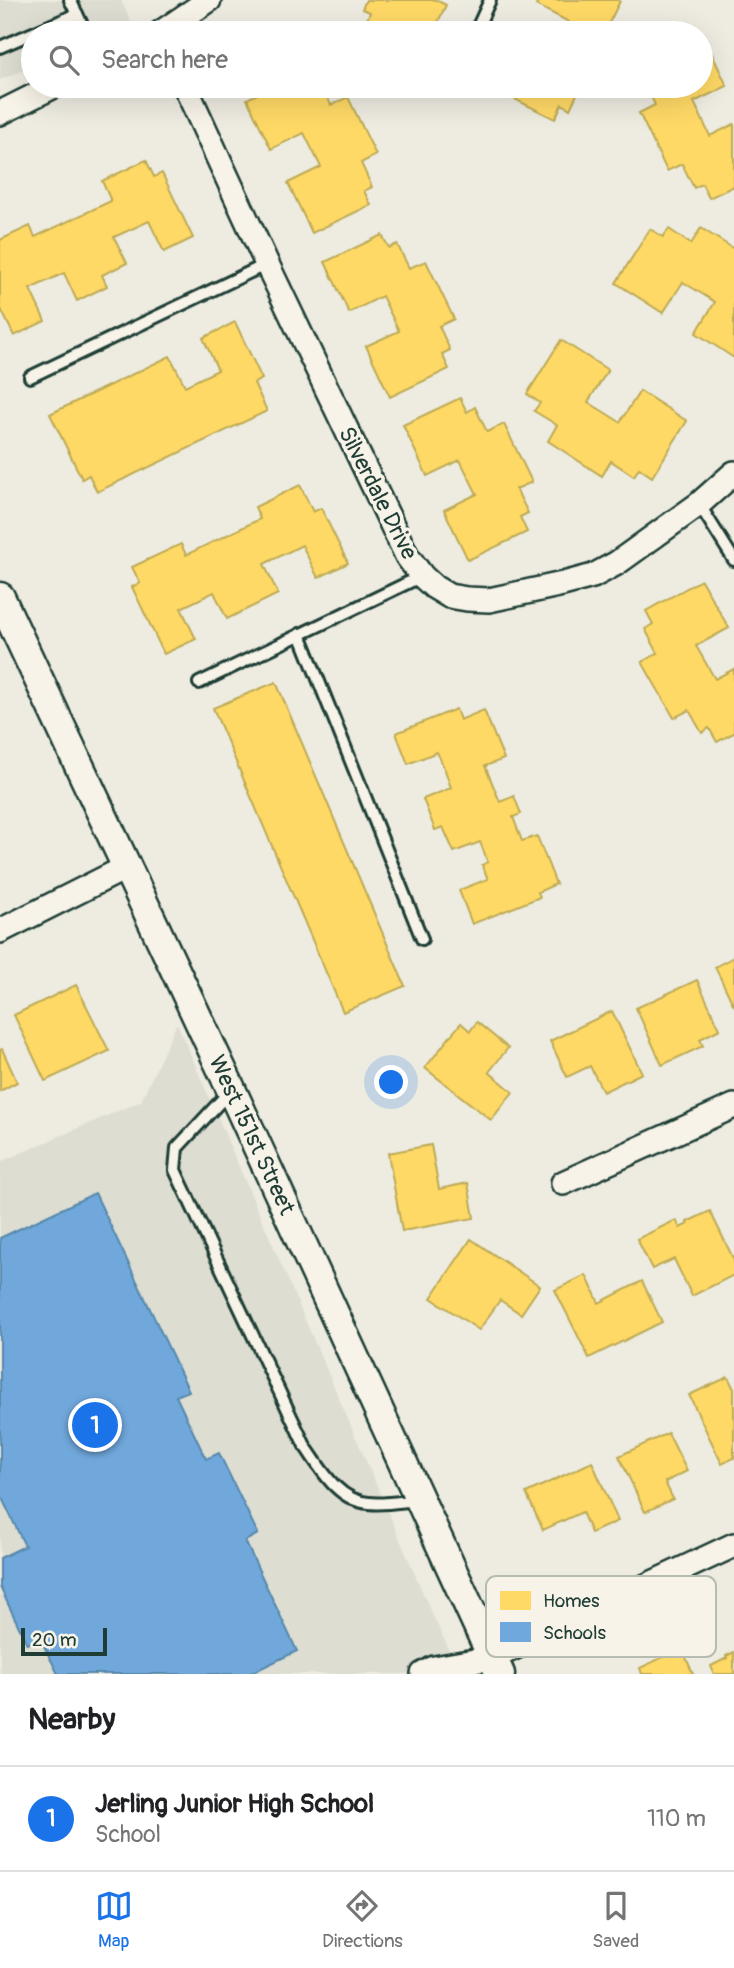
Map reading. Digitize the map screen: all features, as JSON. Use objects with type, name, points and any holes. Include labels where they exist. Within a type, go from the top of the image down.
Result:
[{"type":"street","points":[[178,21],[209,0]]},
{"type":"street","points":[[0,113],[30,98]]},
{"type":"street","name":"Silverdale Drive","points":[[191,98],[407,556],[433,587],[449,596],[489,600],[593,576],[617,563],[699,504],[734,473]]},
{"type":"street","name":"West 151st Street","points":[[0,597],[420,1500],[489,1669]]},
{"type":"street","points":[[0,931],[127,867]]},
{"type":"street","points":[[562,1182],[734,1106]]},
{"type":"street","points":[[673,1576],[734,1545]]},
{"type":"street","points":[[422,1674],[434,1668],[489,1669],[513,1657]]},
{"type":"lane","points":[[70,0],[80,21]]},
{"type":"lane","points":[[480,21],[490,0]]},
{"type":"lane","points":[[61,21],[77,14]]},
{"type":"lane","points":[[0,47],[21,38]]},
{"type":"lane","points":[[30,377],[267,264]]},
{"type":"lane","points":[[699,504],[734,559]]},
{"type":"lane","points":[[200,682],[422,576]]},
{"type":"lane","points":[[300,634],[422,939]]},
{"type":"lane","points":[[231,1089],[177,1148],[175,1170],[305,1446],[322,1471],[341,1493],[367,1504],[420,1500]]},
{"type":"shaded area","points":[[0,0],[121,0],[130,21],[21,21],[21,71],[0,80]]},
{"type":"shaded area","points":[[177,1023],[460,1674],[0,1674],[0,1162],[141,1101]]},
{"type":"building: Homes","points":[[366,0],[436,0],[446,5],[439,21],[366,21],[370,12],[362,9]]},
{"type":"building: Homes","points":[[539,0],[620,1],[610,21],[567,21],[536,5]]},
{"type":"building: Homes","points":[[713,56],[727,86],[713,93]]},
{"type":"building: Homes","points":[[328,98],[331,105],[348,98],[376,155],[361,163],[372,187],[364,191],[371,205],[312,233],[288,183],[321,167],[304,133],[271,149],[247,99]]},
{"type":"building: Homes","points":[[512,98],[575,98],[570,109],[562,104],[555,119]]},
{"type":"building: Homes","points":[[652,98],[702,98],[694,102],[710,136],[734,124],[734,186],[709,198],[702,184],[694,188],[682,164],[667,171],[639,113],[655,105]]},
{"type":"building: Homes","points":[[146,160],[154,177],[162,173],[193,238],[164,252],[149,221],[114,237],[127,263],[102,275],[107,286],[77,301],[64,273],[30,289],[45,321],[14,336],[0,307],[0,240],[30,226],[35,237],[111,201],[102,181]]},
{"type":"building: Homes","points":[[701,228],[734,249],[734,358],[696,333],[715,302],[683,282],[663,313],[616,283],[650,229],[663,237],[669,229],[691,244]]},
{"type":"building: Homes","points":[[382,235],[389,248],[397,244],[409,268],[426,261],[454,319],[439,326],[450,350],[442,354],[449,369],[390,397],[366,346],[399,331],[382,296],[349,313],[325,262]]},
{"type":"building: Homes","points":[[235,322],[262,379],[254,383],[267,411],[97,492],[89,475],[82,479],[50,414],[170,356],[185,386],[218,370],[203,338]]},
{"type":"building: Homes","points":[[561,340],[608,370],[588,402],[620,422],[640,391],[687,421],[652,477],[639,468],[634,476],[611,461],[602,476],[548,441],[557,425],[534,411],[540,403],[527,394]]},
{"type":"building: Homes","points":[[460,398],[467,412],[475,407],[487,432],[504,424],[532,482],[516,489],[528,513],[520,517],[527,532],[468,560],[444,510],[477,494],[460,460],[427,476],[403,425]]},
{"type":"building: Homes","points":[[300,485],[313,512],[321,508],[348,563],[318,578],[302,545],[264,564],[278,594],[227,619],[214,592],[181,608],[196,639],[164,654],[132,587],[140,583],[132,567],[181,544],[186,555],[260,519],[255,507]]},
{"type":"building: Homes","points":[[701,580],[729,628],[696,646],[715,679],[734,669],[734,733],[717,742],[709,728],[702,733],[689,710],[674,718],[642,662],[658,653],[645,629],[653,624],[646,611]]},
{"type":"building: Homes","points":[[276,682],[405,986],[343,1012],[213,708]]},
{"type":"building: Homes","points":[[456,709],[460,720],[484,710],[504,759],[485,766],[500,802],[514,796],[521,814],[513,817],[522,841],[537,836],[556,884],[538,892],[540,897],[472,924],[459,890],[488,879],[482,865],[488,862],[480,842],[454,852],[443,827],[435,830],[423,799],[451,788],[445,770],[437,752],[408,764],[396,733]]},
{"type":"building: Homes","points":[[734,957],[734,1006],[715,967]]},
{"type":"building: Homes","points":[[697,980],[720,1029],[700,1039],[703,1046],[662,1065],[636,1008]]},
{"type":"building: Homes","points":[[76,985],[109,1051],[45,1081],[14,1015]]},
{"type":"building: Homes","points":[[612,1011],[642,1073],[603,1092],[590,1066],[567,1077],[550,1041]]},
{"type":"building: Homes","points":[[477,1022],[508,1048],[489,1072],[513,1092],[491,1120],[425,1068],[461,1023],[470,1031]]},
{"type":"building: Homes","points":[[2,1049],[17,1082],[0,1091],[0,1050]]},
{"type":"building: Homes","points":[[431,1145],[439,1189],[468,1183],[474,1218],[402,1231],[388,1153]]},
{"type":"building: Homes","points":[[710,1211],[734,1260],[734,1275],[692,1296],[674,1259],[652,1269],[637,1239],[676,1220],[680,1228]]},
{"type":"building: Homes","points":[[471,1239],[540,1286],[521,1314],[500,1300],[479,1330],[431,1298]]},
{"type":"building: Homes","points":[[586,1275],[599,1303],[642,1281],[662,1322],[589,1358],[555,1290]]},
{"type":"building: Homes","points":[[728,1377],[734,1389],[734,1458],[722,1464],[689,1395]]},
{"type":"building: Homes","points":[[668,1433],[687,1471],[665,1482],[673,1499],[645,1512],[619,1456]]},
{"type":"building: Homes","points":[[592,1462],[618,1521],[591,1533],[582,1512],[543,1530],[526,1493]]},
{"type":"building: Homes","points":[[734,1652],[734,1674],[714,1674],[711,1666]]},
{"type":"building: Homes","points":[[663,1657],[686,1657],[693,1674],[642,1674],[640,1668]]},
{"type":"building: Schools","points":[[95,1193],[189,1391],[176,1396],[206,1459],[219,1453],[258,1534],[245,1541],[297,1651],[249,1674],[58,1674],[40,1638],[27,1644],[0,1587],[0,1558],[25,1546],[0,1494],[0,1238]]},
{"type":"place","name":"Jerling Junior High School","points":[[95,1425]]}]
